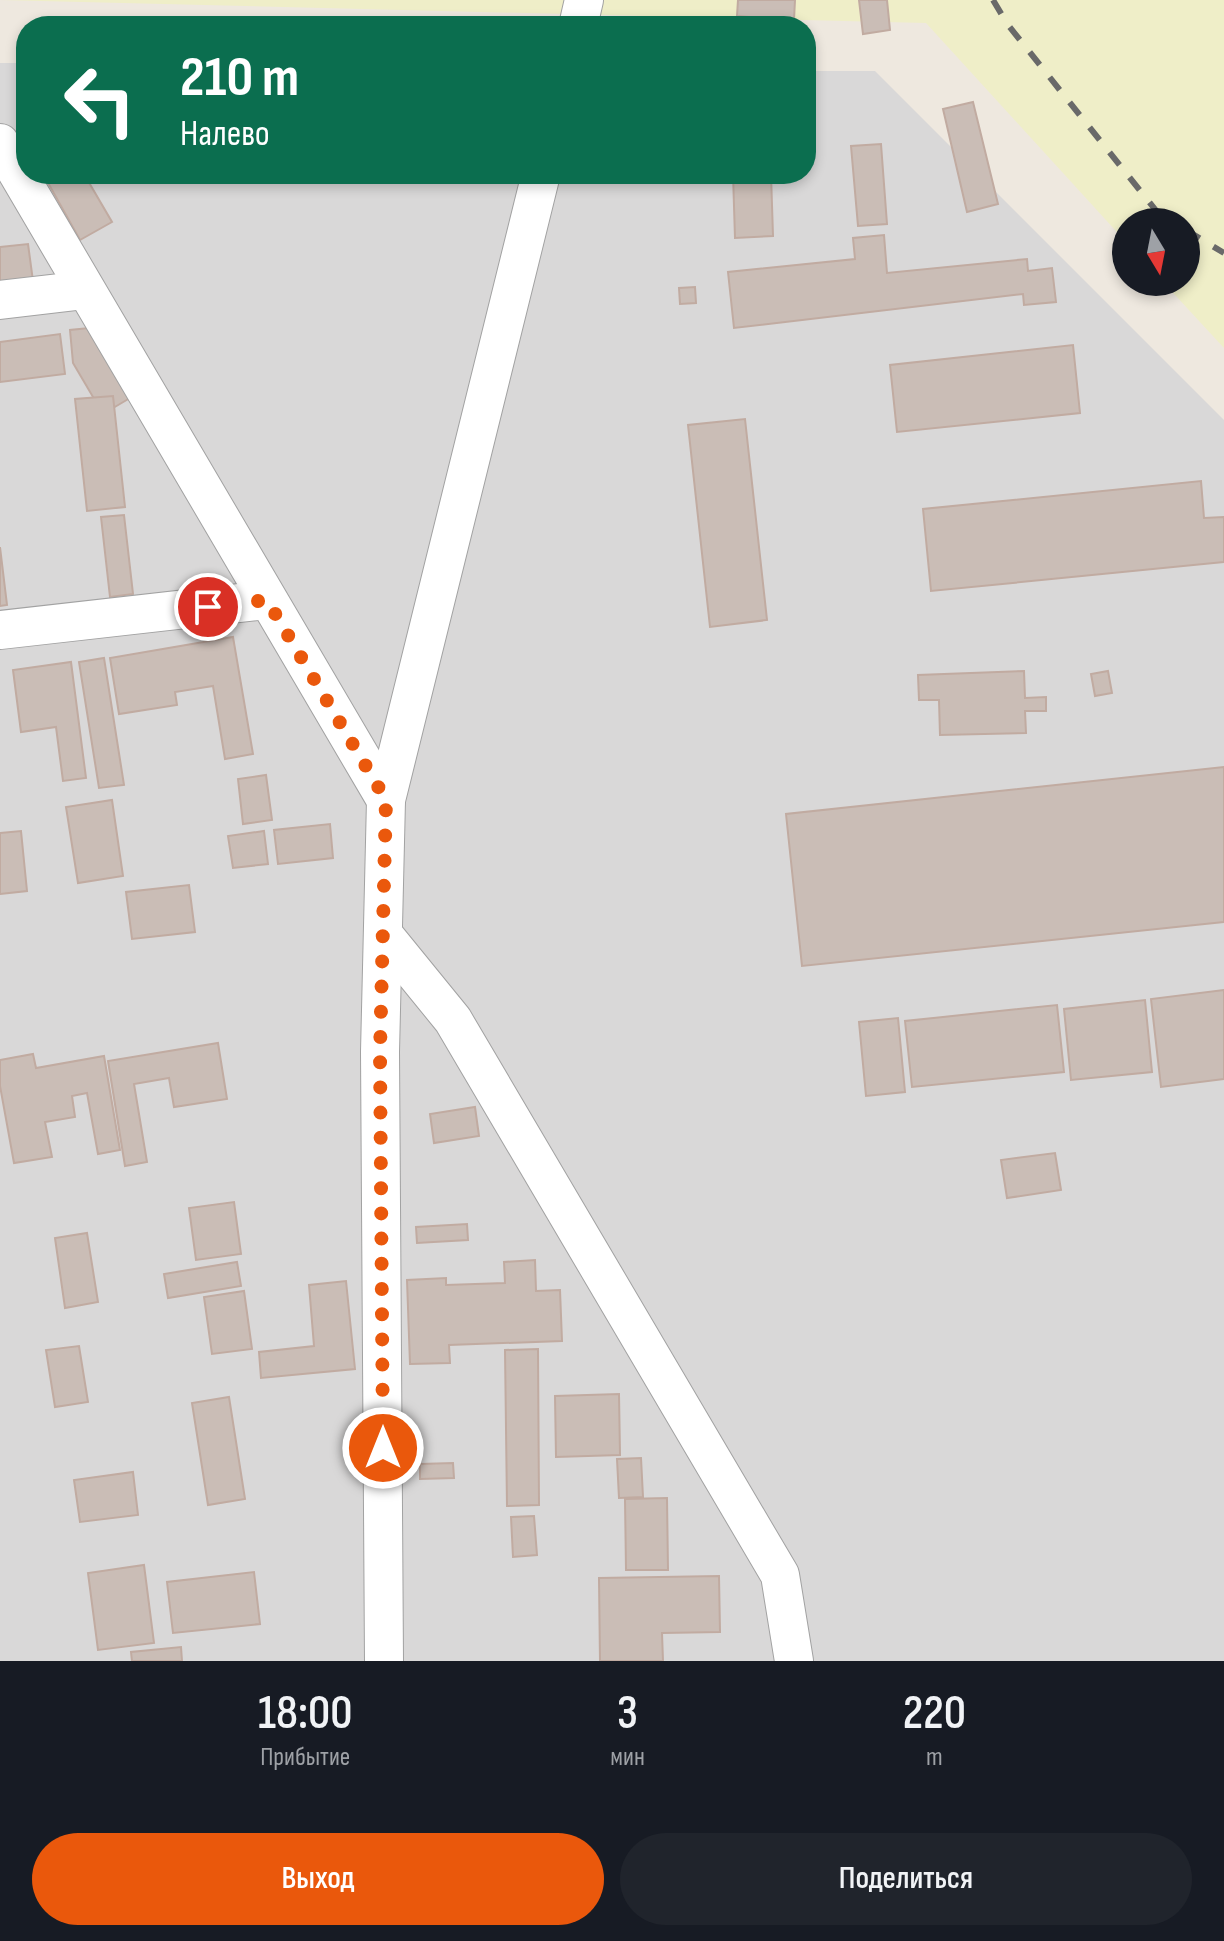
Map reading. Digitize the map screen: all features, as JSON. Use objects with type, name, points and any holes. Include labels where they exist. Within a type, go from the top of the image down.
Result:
[{"type":"street","points":[[0,143],[16,171]]},
{"type":"street","points":[[24,184],[386,800]]},
{"type":"street","points":[[384,1661],[380,1052],[386,800],[539,184]]},
{"type":"street","points":[[0,300],[85,290]]},
{"type":"street","points":[[0,630],[267,600]]},
{"type":"street","points":[[383,934],[453,1020],[780,1575],[794,1661]]},
{"type":"shaded area","points":[[0,63],[16,63],[16,184],[816,184],[816,71],[875,71],[1224,420],[1224,1661],[0,1661]]},
{"type":"green space","points":[[0,0],[1224,0],[1224,348],[1176,296],[1200,296],[1200,208],[1112,208],[1112,227],[926,23],[816,20],[816,16],[644,16]]},
{"type":"building","points":[[738,0],[795,0],[794,16],[737,16]]},
{"type":"building","points":[[859,0],[887,0],[890,30],[863,34]]},
{"type":"building","points":[[973,102],[998,204],[967,212],[943,109]]},
{"type":"building","points":[[881,144],[887,224],[858,226],[851,146]]},
{"type":"building","points":[[49,184],[90,184],[112,222],[80,240]]},
{"type":"building","points":[[733,184],[771,184],[773,236],[735,238]]},
{"type":"building","points":[[884,235],[887,273],[1027,259],[1028,271],[1052,268],[1056,302],[1024,305],[1023,294],[734,328],[728,272],[855,259],[853,238]]},
{"type":"building","points":[[28,244],[33,281],[0,286],[0,247]]},
{"type":"building","points":[[695,287],[696,303],[680,304],[679,288]]},
{"type":"building","points":[[89,328],[130,398],[103,414],[73,363],[70,330]]},
{"type":"building","points":[[60,334],[65,374],[0,382],[0,342]]},
{"type":"building","points":[[1073,345],[1080,413],[897,432],[890,365]]},
{"type":"building","points":[[113,396],[125,507],[87,511],[75,399]]},
{"type":"building","points":[[745,419],[767,620],[710,627],[688,425]]},
{"type":"building","points":[[1201,481],[1204,518],[1224,517],[1224,562],[931,591],[923,509]]},
{"type":"building","points":[[124,515],[133,594],[110,597],[101,517]]},
{"type":"building","points":[[0,547],[7,605],[0,606]]},
{"type":"building","points":[[233,637],[253,754],[225,759],[213,686],[175,692],[177,705],[119,714],[110,658]]},
{"type":"building","points":[[104,658],[124,785],[99,788],[79,662]]},
{"type":"building","points":[[71,662],[86,778],[63,781],[56,727],[21,732],[13,670]]},
{"type":"building","points":[[1024,671],[1025,698],[1046,697],[1046,711],[1025,711],[1026,733],[940,735],[939,700],[919,700],[918,675]]},
{"type":"building","points":[[1108,671],[1112,693],[1095,696],[1091,674]]},
{"type":"building","points":[[1224,767],[1224,922],[802,966],[786,814]]},
{"type":"building","points":[[266,775],[272,820],[243,824],[238,779]]},
{"type":"building","points":[[112,800],[123,876],[78,883],[66,807]]},
{"type":"building","points":[[330,824],[333,858],[278,864],[274,830]]},
{"type":"building","points":[[21,831],[27,891],[0,894],[0,833]]},
{"type":"building","points":[[264,831],[268,864],[233,868],[228,836]]},
{"type":"building","points":[[189,885],[195,932],[132,939],[126,892]]},
{"type":"building","points":[[1224,990],[1224,1079],[1161,1087],[1151,999]]},
{"type":"building","points":[[1145,1000],[1152,1072],[1071,1080],[1064,1009]]},
{"type":"building","points":[[1057,1005],[1064,1072],[912,1087],[905,1021]]},
{"type":"building","points":[[898,1018],[905,1092],[866,1096],[859,1022]]},
{"type":"building","points":[[218,1043],[227,1099],[174,1107],[169,1078],[134,1084],[147,1162],[125,1166],[108,1061]]},
{"type":"building","points":[[33,1054],[36,1068],[104,1056],[120,1150],[98,1154],[87,1093],[72,1096],[75,1117],[45,1122],[52,1157],[14,1163],[0,1086],[0,1060]]},
{"type":"building","points":[[475,1107],[479,1136],[434,1143],[430,1114]]},
{"type":"building","points":[[1055,1153],[1061,1190],[1007,1198],[1001,1160]]},
{"type":"building","points":[[234,1202],[241,1254],[196,1260],[189,1208]]},
{"type":"building","points":[[467,1224],[468,1240],[417,1243],[416,1227]]},
{"type":"building","points":[[87,1233],[98,1302],[65,1308],[55,1238]]},
{"type":"building","points":[[535,1260],[536,1291],[560,1290],[562,1341],[449,1345],[450,1363],[410,1364],[407,1280],[446,1278],[446,1285],[505,1283],[504,1262]]},
{"type":"building","points":[[237,1262],[241,1286],[168,1298],[164,1274]]},
{"type":"building","points":[[346,1281],[355,1369],[261,1378],[259,1352],[314,1346],[309,1285]]},
{"type":"building","points":[[244,1291],[252,1349],[212,1354],[204,1297]]},
{"type":"building","points":[[79,1346],[88,1402],[55,1407],[46,1350]]},
{"type":"building","points":[[538,1349],[539,1505],[507,1506],[505,1350]]},
{"type":"building","points":[[619,1394],[620,1455],[556,1457],[555,1396]]},
{"type":"building","points":[[229,1397],[245,1499],[208,1505],[192,1403]]},
{"type":"building","points":[[641,1458],[643,1497],[619,1498],[617,1459]]},
{"type":"building","points":[[453,1463],[454,1478],[420,1479],[420,1464]]},
{"type":"building","points":[[133,1472],[138,1515],[80,1522],[74,1480]]},
{"type":"building","points":[[667,1498],[668,1570],[626,1570],[625,1499]]},
{"type":"building","points":[[534,1516],[537,1555],[513,1557],[511,1517]]},
{"type":"building","points":[[144,1565],[154,1643],[98,1650],[88,1573]]},
{"type":"building","points":[[254,1572],[260,1624],[173,1633],[167,1582]]},
{"type":"building","points":[[719,1576],[720,1632],[662,1633],[663,1661],[600,1661],[599,1578]]},
{"type":"building","points":[[181,1647],[182,1661],[132,1661],[131,1652]]},
{"type":"railway","points":[[993,0],[1008,25],[1154,208]]},
{"type":"railway","points":[[1200,238],[1224,253]]},
{"type":"route","points":[[208,607],[267,600],[386,800],[380,1052],[383,1448]]}]
